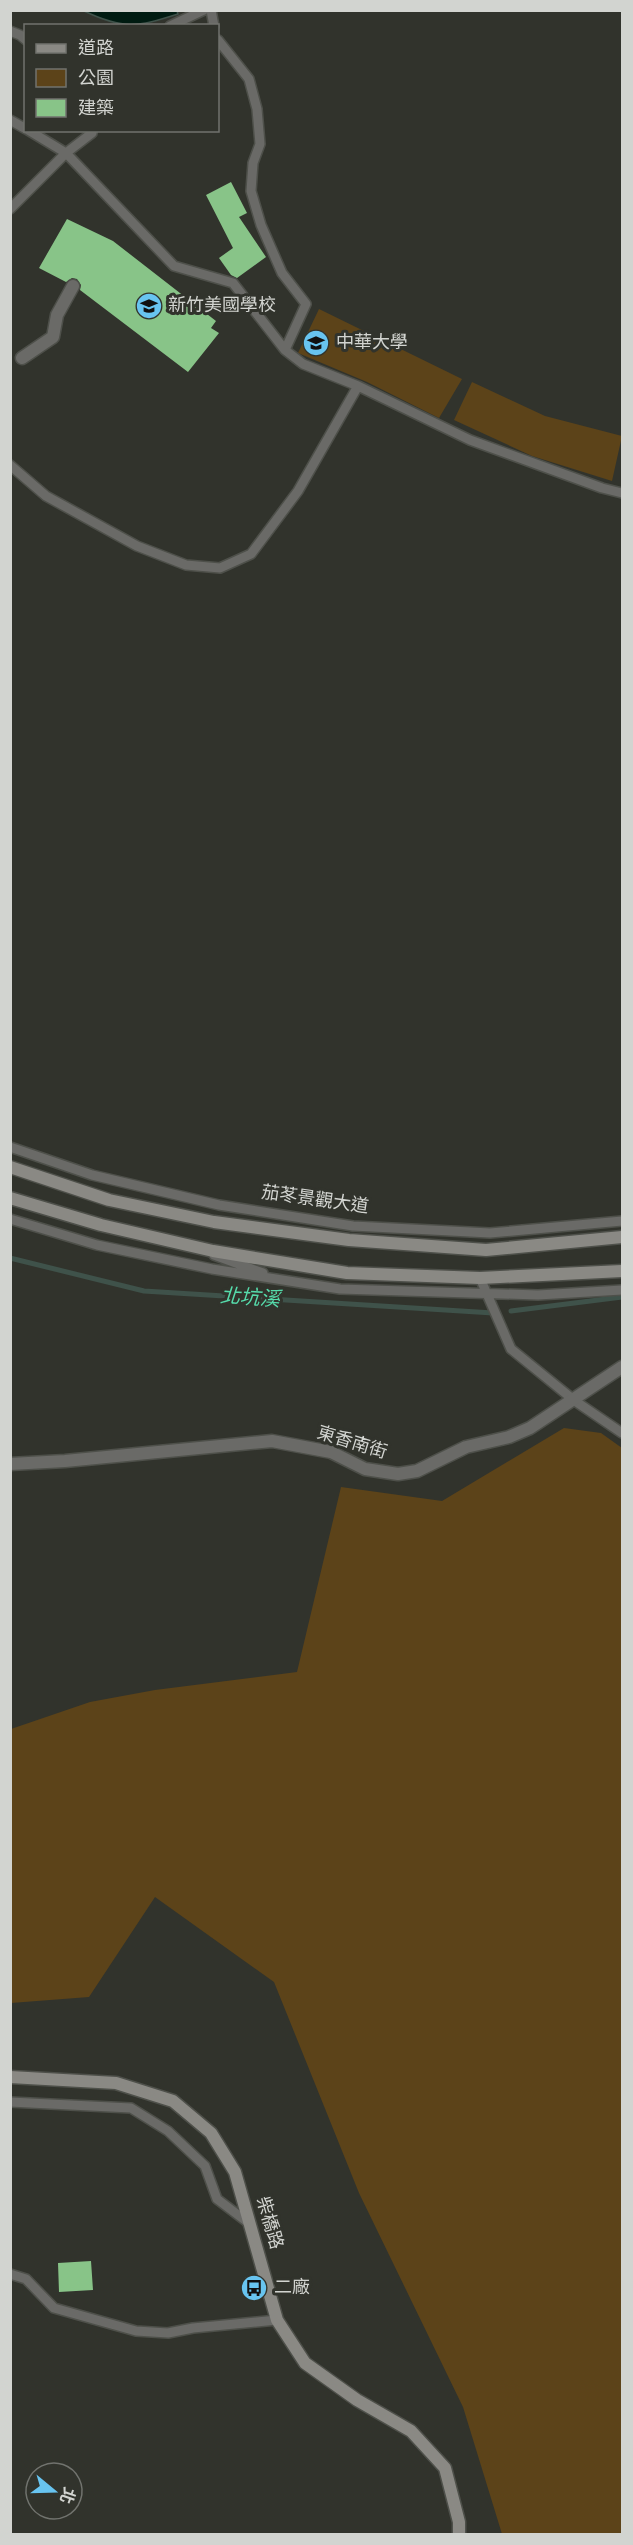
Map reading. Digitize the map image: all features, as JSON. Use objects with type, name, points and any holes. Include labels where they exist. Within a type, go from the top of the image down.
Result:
[{"type":"street","points":[[22,358],[53,337],[57,315],[73,286]]},
{"type":"street","name":"茄苳景觀大道","points":[[13,1168],[109,1200],[214,1221],[349,1240],[486,1250],[622,1236]]},
{"type":"street","points":[[10,1197],[189,1246],[347,1273],[480,1278],[622,1271]]},
{"type":"street","name":"東香南街","points":[[10,1464],[65,1461],[272,1441],[331,1452],[365,1469],[398,1474],[417,1471],[466,1447],[509,1437],[530,1428],[575,1401],[622,1367]]},
{"type":"street","name":"柴橋路","points":[[10,2078],[116,2083],[173,2101],[211,2133],[235,2172],[252,2225],[277,2320],[305,2364],[357,2400],[411,2431],[445,2468],[459,2522],[459,2535]]},
{"type":"lane","points":[[175,24],[204,10]]},
{"type":"lane","points":[[10,31],[24,38]]},
{"type":"lane","points":[[219,41],[249,79],[257,109],[260,144],[253,164],[251,191],[261,225],[282,273],[306,304],[285,350]]},
{"type":"lane","points":[[10,120],[24,128]]},
{"type":"lane","points":[[30,132],[66,153],[174,266],[233,283],[285,350],[303,364],[358,386],[470,440],[602,488],[622,492]]},
{"type":"lane","points":[[10,209],[66,153],[92,132]]},
{"type":"lane","points":[[10,465],[46,496],[137,546],[186,566],[220,568],[251,554],[298,491],[358,386]]},
{"type":"lane","name":"茄苳景觀大道","points":[[10,1146],[92,1175],[219,1205],[353,1226],[490,1233],[622,1221]]},
{"type":"lane","points":[[10,1219],[97,1245],[212,1269],[340,1289],[538,1295],[622,1290]]},
{"type":"lane","points":[[486,1250],[490,1233]]},
{"type":"lane","points":[[189,1246],[282,1280]]},
{"type":"lane","points":[[480,1278],[511,1349],[575,1401],[622,1433]]},
{"type":"lane","points":[[10,2102],[131,2108],[168,2131],[205,2166],[217,2199],[252,2225]]},
{"type":"lane","points":[[10,2274],[26,2278],[54,2307],[136,2331],[168,2333],[193,2328],[277,2320]]},
{"type":"green space","points":[[319,309],[462,379],[439,418],[367,382],[298,353]]},
{"type":"green space","points":[[472,382],[545,416],[622,436],[612,481],[532,456],[454,420]]},
{"type":"green space","points":[[564,1428],[601,1433],[622,1448],[622,2534],[502,2534],[463,2407],[359,2193],[274,1982],[155,1897],[89,1997],[11,2003],[11,1729],[90,1702],[155,1690],[297,1672],[341,1487],[442,1501]]},
{"type":"shaded area","points":[[84,11],[177,11],[178,14],[141,24],[121,24]]},
{"type":"building","points":[[231,182],[247,213],[239,217],[266,257],[237,278],[231,275],[219,258],[233,248],[206,195]]},
{"type":"building","name":"新竹美國學校","points":[[67,219],[113,241],[216,321],[211,328],[219,333],[188,372],[80,290],[81,285],[77,279],[72,278],[66,282],[39,268]]},
{"type":"building","points":[[91,2261],[93,2290],[59,2292],[58,2263]]},
{"type":"waterway","name":"北坑溪","points":[[10,1258],[144,1291],[493,1313]]},
{"type":"waterway","name":"北坑溪","points":[[511,1311],[622,1297]]},
{"type":"place","name":"新竹美國學校","points":[[149,306]]},
{"type":"place","name":"中華大學","points":[[316,343]]},
{"type":"place","name":"二廠","points":[[254,2288]]}]
